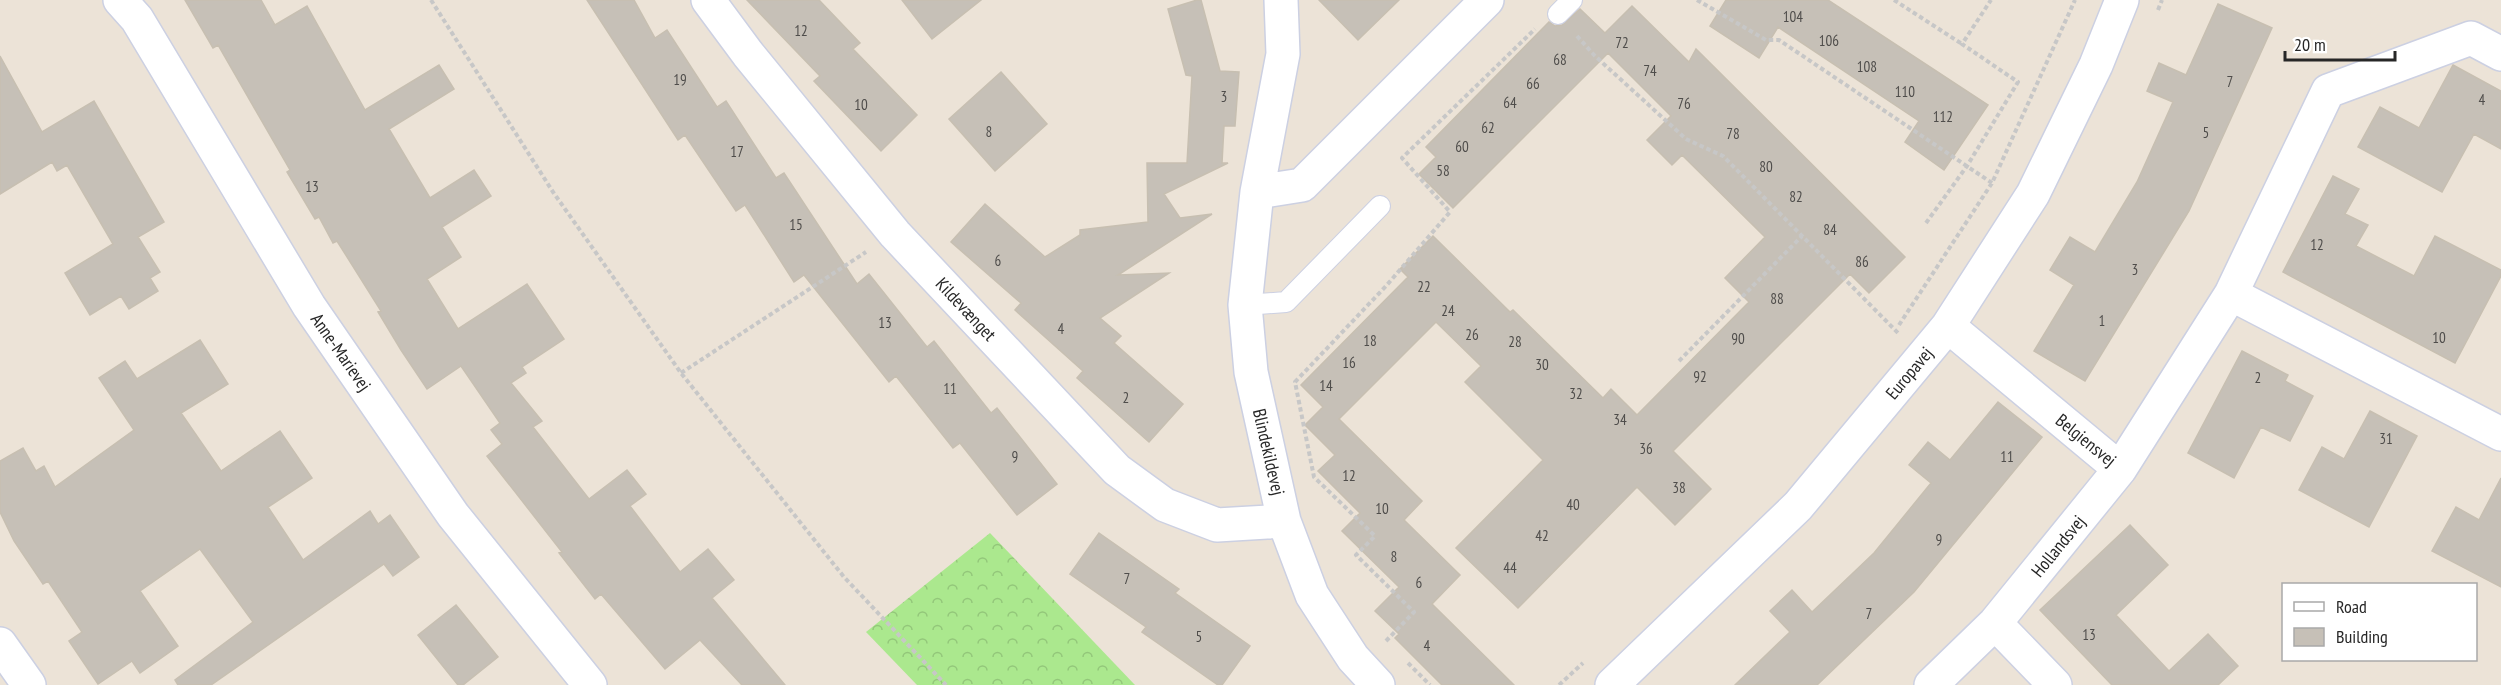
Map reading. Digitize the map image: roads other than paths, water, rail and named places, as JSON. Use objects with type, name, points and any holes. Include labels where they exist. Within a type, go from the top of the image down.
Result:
[{"type":"street","name":"Anne-Marievej","points":[[120,0],[137,19],[321,324],[453,515],[590,685]]},
{"type":"street","name":"Kildevænget","points":[[708,0],[748,54],[895,234],[1117,470],[1165,505],[1217,525],[1284,521]]},
{"type":"street","name":"Blindekildevej","points":[[1281,0],[1283,54],[1257,192],[1245,305],[1251,372],[1284,521],[1312,595],[1353,658],[1378,685]]},
{"type":"street","points":[[1257,192],[1302,185],[1487,0]]},
{"type":"street","name":"Europavej","points":[[1612,685],[1798,506],[1948,326],[2025,205],[2097,65],[2122,0]]},
{"type":"street","name":"Belgiensvej","points":[[1948,326],[2120,469],[2231,294],[2328,91],[2471,38],[2501,54]]},
{"type":"street","points":[[2231,294],[2501,434]]},
{"type":"street","name":"Hollandsvej","points":[[1931,685],[1995,623],[2120,469]]},
{"type":"street","points":[[1995,623],[2055,685]]},
{"type":"street","points":[[0,644],[29,685]]},
{"type":"lane","points":[[1558,14],[1572,0]]},
{"type":"lane","points":[[1245,305],[1286,302],[1380,206]]}]
